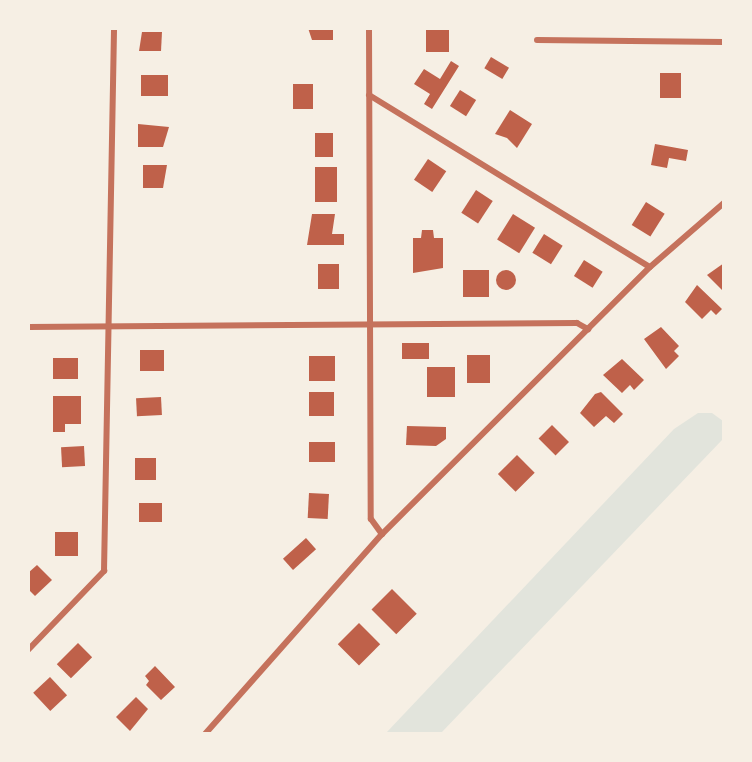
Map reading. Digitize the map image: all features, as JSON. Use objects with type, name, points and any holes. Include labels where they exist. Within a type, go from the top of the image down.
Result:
[{"type":"street","points":[[28,650],[104,572],[106,326],[114,28]]},
{"type":"street","points":[[369,28],[370,519],[382,534]]},
{"type":"street","points":[[537,40],[723,42]]},
{"type":"street","points":[[369,95],[650,267]]},
{"type":"street","points":[[205,734],[382,534],[650,267],[723,202]]},
{"type":"street","points":[[28,327],[577,323],[588,329]]},
{"type":"shaded area","points":[[698,413],[712,413],[723,421],[723,439],[441,733],[386,733],[674,429]]},
{"type":"building","points":[[308,28],[333,28],[333,40],[312,40]]},
{"type":"building","points":[[426,28],[449,28],[449,52],[426,52]]},
{"type":"building","points":[[142,32],[162,32],[161,51],[139,51]]},
{"type":"building","points":[[491,57],[509,68],[502,79],[484,68]]},
{"type":"building","points":[[451,61],[459,66],[432,109],[424,104],[430,94],[414,84],[424,69],[440,79]]},
{"type":"building","points":[[660,73],[681,73],[681,98],[660,98]]},
{"type":"building","points":[[141,75],[168,75],[168,96],[141,96]]},
{"type":"building","points":[[293,84],[313,84],[313,109],[293,109]]},
{"type":"building","points":[[460,90],[476,100],[466,116],[450,106]]},
{"type":"building","points":[[510,110],[532,124],[517,148],[507,138],[495,134]]},
{"type":"building","points":[[138,124],[169,127],[163,147],[138,147]]},
{"type":"building","points":[[315,133],[333,133],[333,157],[315,157]]},
{"type":"building","points":[[655,144],[688,150],[686,161],[669,158],[667,168],[651,165]]},
{"type":"building","points":[[428,159],[446,171],[432,192],[414,180]]},
{"type":"building","points":[[143,165],[167,165],[163,188],[143,188]]},
{"type":"building","points":[[315,167],[337,167],[337,202],[315,202]]},
{"type":"building","points":[[476,190],[493,201],[478,224],[461,213]]},
{"type":"building","points":[[646,202],[665,214],[650,237],[632,225]]},
{"type":"building","points":[[312,214],[335,214],[332,234],[344,234],[344,245],[307,245]]},
{"type":"building","points":[[513,214],[535,228],[519,253],[497,239]]},
{"type":"building","points":[[422,230],[433,230],[434,238],[443,238],[443,268],[413,273],[413,238],[421,238]]},
{"type":"building","points":[[544,234],[563,246],[551,264],[532,253]]},
{"type":"building","points":[[584,260],[603,272],[593,288],[574,276]]},
{"type":"building","points":[[724,263],[724,292],[707,275]]},
{"type":"building","points":[[318,264],[339,264],[339,289],[318,289]]},
{"type":"building","points":[[463,270],[489,270],[489,297],[463,297]]},
{"type":"building","points":[[506,270],[513,273],[516,280],[513,287],[506,290],[499,287],[496,280],[499,273]]},
{"type":"building","points":[[697,285],[722,309],[716,315],[711,310],[702,319],[685,302]]},
{"type":"building","points":[[661,327],[679,346],[674,351],[679,356],[666,369],[644,339]]},
{"type":"building","points":[[402,343],[429,343],[429,359],[402,359]]},
{"type":"building","points":[[140,350],[164,350],[164,371],[140,371]]},
{"type":"building","points":[[467,355],[490,355],[490,383],[467,383]]},
{"type":"building","points":[[309,356],[335,356],[335,381],[309,381]]},
{"type":"building","points":[[53,358],[78,358],[78,379],[53,379]]},
{"type":"building","points":[[622,359],[644,380],[634,390],[630,385],[622,393],[603,375]]},
{"type":"building","points":[[427,367],[455,367],[455,397],[427,397]]},
{"type":"building","points":[[309,392],[334,392],[334,416],[309,416]]},
{"type":"building","points":[[601,392],[623,414],[614,423],[606,416],[594,427],[580,413],[595,394]]},
{"type":"building","points":[[53,396],[81,396],[81,424],[65,424],[65,432],[53,432]]},
{"type":"building","points":[[161,397],[162,415],[137,416],[136,398]]},
{"type":"building","points":[[552,425],[569,442],[556,455],[539,438]]},
{"type":"building","points":[[407,426],[446,427],[446,439],[436,446],[406,445]]},
{"type":"building","points":[[309,442],[335,442],[335,462],[309,462]]},
{"type":"building","points":[[84,446],[85,466],[62,467],[61,447]]},
{"type":"building","points":[[517,455],[535,473],[516,492],[498,474]]},
{"type":"building","points":[[135,458],[156,458],[156,480],[135,480]]},
{"type":"building","points":[[309,493],[329,494],[328,519],[308,518]]},
{"type":"building","points":[[139,503],[162,503],[162,522],[139,522]]},
{"type":"building","points":[[55,532],[78,532],[78,556],[55,556]]},
{"type":"building","points":[[306,538],[316,549],[293,570],[283,559]]},
{"type":"building","points":[[37,565],[52,580],[35,596],[28,589],[28,573]]},
{"type":"building","points":[[392,589],[417,614],[396,634],[371,610]]},
{"type":"building","points":[[359,623],[380,644],[359,665],[338,644]]},
{"type":"building","points":[[78,643],[92,657],[71,678],[57,664]]},
{"type":"building","points":[[155,666],[175,687],[161,700],[146,685],[149,681],[145,676]]},
{"type":"building","points":[[50,677],[67,695],[50,711],[33,693]]},
{"type":"building","points":[[136,697],[148,709],[130,731],[116,717]]}]
